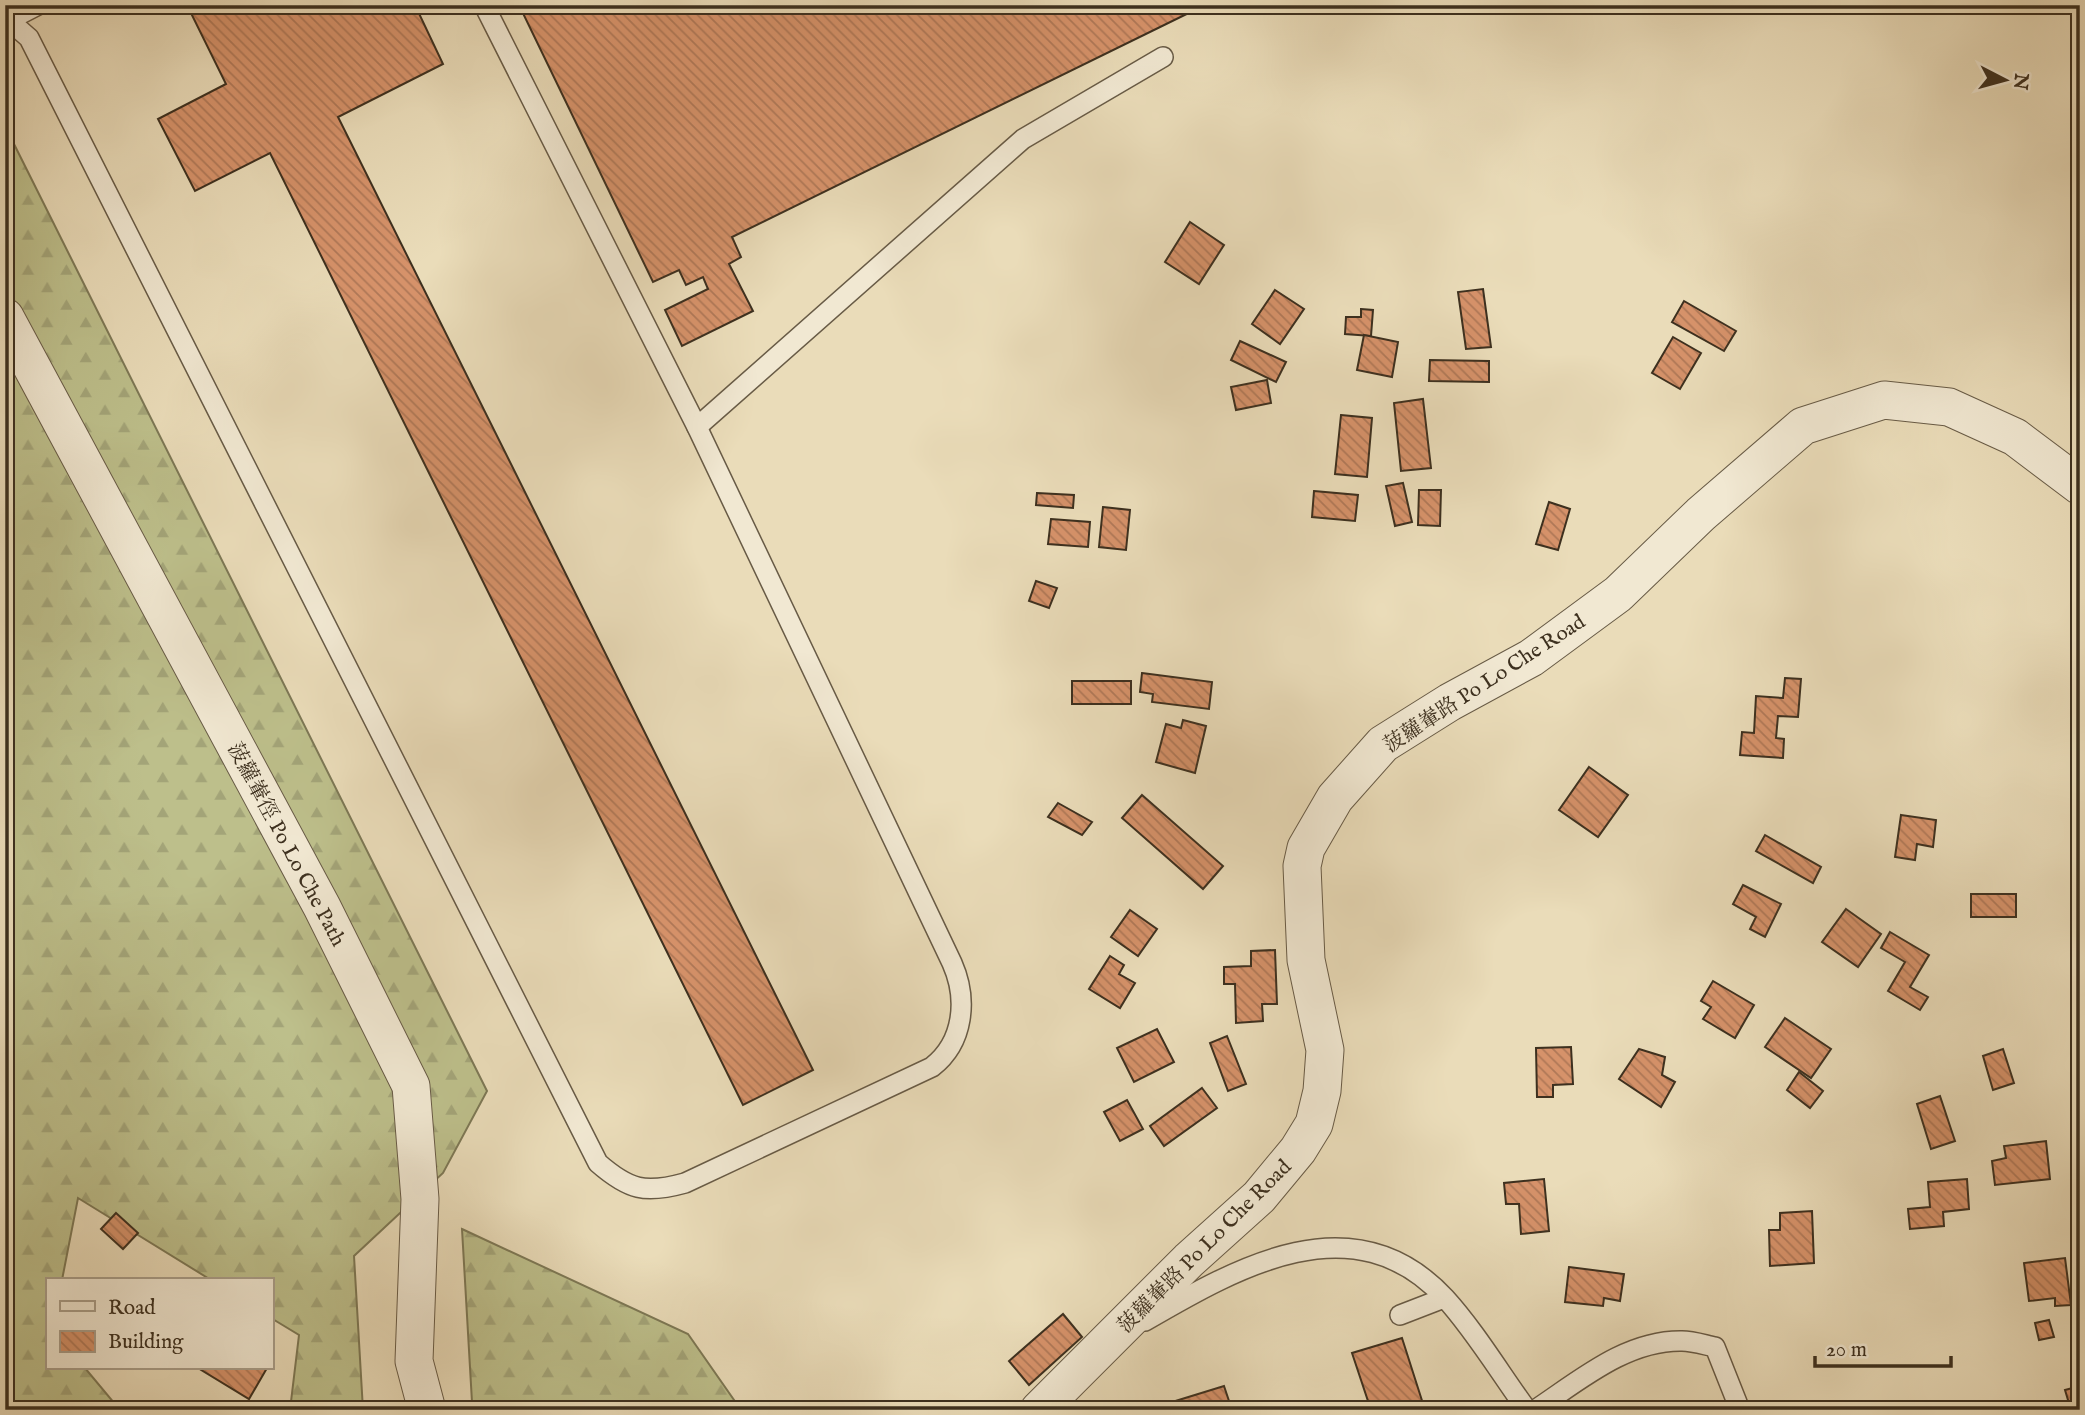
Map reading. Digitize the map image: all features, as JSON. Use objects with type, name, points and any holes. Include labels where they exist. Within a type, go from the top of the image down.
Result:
[{"type":"street","name":"菠蘿輋徑 Po Lo Che Path","points":[[5,317],[322,907],[411,1086],[420,1199],[414,1361],[427,1410]]},
{"type":"street","name":"菠蘿輋路 Po Lo Che Road","points":[[1039,1410],[1189,1259],[1259,1197],[1298,1150],[1314,1124],[1322,1091],[1325,1050],[1306,960],[1302,866],[1306,848],[1335,798],[1383,744],[1450,702],[1531,658],[1618,594],[1700,514],[1803,426],[1884,400],[1949,407],[2015,437],[2080,486]]},
{"type":"lane","points":[[38,5],[7,19],[29,38],[598,1163],[614,1177],[637,1189],[662,1189],[685,1183],[932,1067],[954,1042],[962,1005],[958,978],[697,427],[484,5]]},
{"type":"lane","points":[[697,427],[1023,139],[1163,57]]},
{"type":"lane","points":[[1107,1343],[1194,1292],[1261,1261],[1326,1247],[1368,1249],[1400,1264],[1444,1298],[1527,1410]]},
{"type":"lane","points":[[1400,1315],[1444,1298]]},
{"type":"lane","points":[[1535,1410],[1605,1364],[1653,1344],[1683,1341],[1715,1347],[1740,1410]]},
{"type":"green space","points":[[5,126],[487,1091],[443,1173],[354,1256],[363,1410],[290,1410],[299,1335],[273,1319],[273,1278],[208,1278],[78,1198],[62,1278],[46,1278],[46,1370],[87,1370],[120,1410],[5,1410]]},
{"type":"green space","points":[[462,1229],[688,1334],[741,1410],[479,1410],[472,1402]]},
{"type":"building","points":[[187,5],[415,5],[443,64],[338,117],[813,1070],[743,1105],[270,153],[195,191],[158,119],[226,84]]},
{"type":"building","points":[[519,5],[1205,5],[732,237],[741,257],[729,264],[753,311],[682,346],[665,310],[708,289],[703,277],[686,285],[679,270],[653,282]]},
{"type":"building","points":[[1190,222],[1224,245],[1199,284],[1165,262]]},
{"type":"building","points":[[1483,289],[1491,347],[1466,349],[1458,292]]},
{"type":"building","points":[[1275,290],[1304,309],[1280,344],[1252,324]]},
{"type":"building","points":[[1684,301],[1736,331],[1724,351],[1672,322]]},
{"type":"building","points":[[1361,309],[1373,310],[1371,336],[1345,334],[1346,317],[1361,317]]},
{"type":"building","points":[[1364,335],[1398,342],[1392,377],[1357,370]]},
{"type":"building","points":[[1673,337],[1701,353],[1680,389],[1652,373]]},
{"type":"building","points":[[1240,341],[1286,362],[1276,382],[1231,360]]},
{"type":"building","points":[[1430,360],[1489,361],[1489,382],[1429,381]]},
{"type":"building","points":[[1267,380],[1271,403],[1236,410],[1231,387]]},
{"type":"building","points":[[1423,399],[1431,468],[1401,471],[1394,403]]},
{"type":"building","points":[[1341,415],[1372,418],[1367,477],[1335,474]]},
{"type":"building","points":[[1403,483],[1412,522],[1395,526],[1386,486]]},
{"type":"building","points":[[1419,490],[1441,490],[1440,526],[1418,525]]},
{"type":"building","points":[[1314,491],[1358,495],[1355,521],[1312,517]]},
{"type":"building","points":[[1037,493],[1074,495],[1073,508],[1036,505]]},
{"type":"building","points":[[1549,502],[1570,509],[1558,550],[1536,544]]},
{"type":"building","points":[[1103,507],[1130,510],[1126,550],[1099,547]]},
{"type":"building","points":[[1051,519],[1090,522],[1088,547],[1048,544]]},
{"type":"building","points":[[1036,581],[1057,588],[1049,608],[1029,601]]},
{"type":"building","points":[[1142,673],[1212,682],[1209,709],[1152,702],[1153,694],[1140,692]]},
{"type":"building","points":[[1785,678],[1801,679],[1798,717],[1778,716],[1776,738],[1784,739],[1783,758],[1740,755],[1742,732],[1754,733],[1756,696],[1783,698]]},
{"type":"building","points":[[1072,681],[1131,681],[1131,704],[1072,704]]},
{"type":"building","points":[[1183,720],[1206,726],[1195,773],[1156,762],[1166,724],[1181,728]]},
{"type":"building","points":[[1589,767],[1628,795],[1598,837],[1559,810]]},
{"type":"building","points":[[1142,795],[1223,866],[1203,889],[1122,818]]},
{"type":"building","points":[[1058,803],[1092,822],[1082,835],[1048,817]]},
{"type":"building","points":[[1901,815],[1936,820],[1933,847],[1917,844],[1915,860],[1895,857]]},
{"type":"building","points":[[1765,835],[1821,867],[1813,883],[1756,851]]},
{"type":"building","points":[[1743,885],[1781,904],[1765,937],[1750,929],[1756,917],[1733,904]]},
{"type":"building","points":[[1971,894],[2016,894],[2016,917],[1971,917]]},
{"type":"building","points":[[1846,909],[1881,934],[1858,967],[1822,942]]},
{"type":"building","points":[[1130,910],[1157,929],[1138,956],[1111,937]]},
{"type":"building","points":[[1890,932],[1929,955],[1910,987],[1928,997],[1920,1010],[1888,991],[1905,962],[1881,948]]},
{"type":"building","points":[[1275,950],[1277,1004],[1262,1004],[1263,1021],[1236,1023],[1235,984],[1224,984],[1224,967],[1251,966],[1251,951]]},
{"type":"building","points":[[1110,956],[1124,965],[1119,974],[1135,983],[1120,1008],[1089,989]]},
{"type":"building","points":[[1713,981],[1754,1005],[1735,1038],[1703,1019],[1711,1007],[1701,1001]]},
{"type":"building","points":[[1785,1018],[1831,1049],[1811,1078],[1765,1047]]},
{"type":"building","points":[[1157,1029],[1174,1062],[1134,1082],[1117,1048]]},
{"type":"building","points":[[1227,1036],[1246,1084],[1228,1091],[1210,1043]]},
{"type":"building","points":[[1571,1047],[1573,1084],[1553,1085],[1553,1097],[1537,1097],[1536,1048]]},
{"type":"building","points":[[1639,1049],[1665,1057],[1662,1075],[1675,1082],[1661,1107],[1619,1079]]},
{"type":"building","points":[[2003,1049],[2014,1083],[1993,1090],[1983,1056]]},
{"type":"building","points":[[1799,1072],[1823,1091],[1810,1108],[1787,1090]]},
{"type":"building","points":[[1202,1088],[1217,1108],[1164,1146],[1150,1126]]},
{"type":"building","points":[[1940,1096],[1955,1141],[1931,1149],[1917,1104]]},
{"type":"building","points":[[1127,1100],[1143,1129],[1120,1141],[1104,1112]]},
{"type":"building","points":[[2046,1141],[2050,1179],[1995,1185],[1992,1161],[2006,1158],[2004,1146]]},
{"type":"building","points":[[1544,1179],[1549,1231],[1521,1234],[1519,1204],[1506,1204],[1504,1183]]},
{"type":"building","points":[[1967,1179],[1969,1209],[1943,1212],[1944,1226],[1910,1229],[1908,1209],[1930,1207],[1928,1182]]},
{"type":"building","points":[[1812,1211],[1814,1263],[1770,1266],[1769,1230],[1780,1230],[1780,1213]]},
{"type":"building","points":[[116,1213],[138,1233],[123,1249],[101,1229]]},
{"type":"building","points":[[2065,1258],[2071,1305],[2055,1306],[2055,1298],[2029,1301],[2024,1263]]},
{"type":"building","points":[[1569,1267],[1624,1274],[1620,1301],[1604,1298],[1603,1306],[1565,1302]]},
{"type":"building","points":[[1063,1314],[1082,1337],[1029,1385],[1009,1361]]},
{"type":"building","points":[[2049,1320],[2054,1337],[2039,1340],[2035,1323]]},
{"type":"building","points":[[1402,1338],[1425,1410],[1371,1410],[1352,1353]]},
{"type":"building","points":[[201,1370],[266,1370],[249,1399]]},
{"type":"building","points":[[1224,1386],[1232,1410],[1171,1410],[1169,1403]]},
{"type":"building","points":[[2080,1386],[2080,1410],[2071,1410],[2065,1390]]}]
